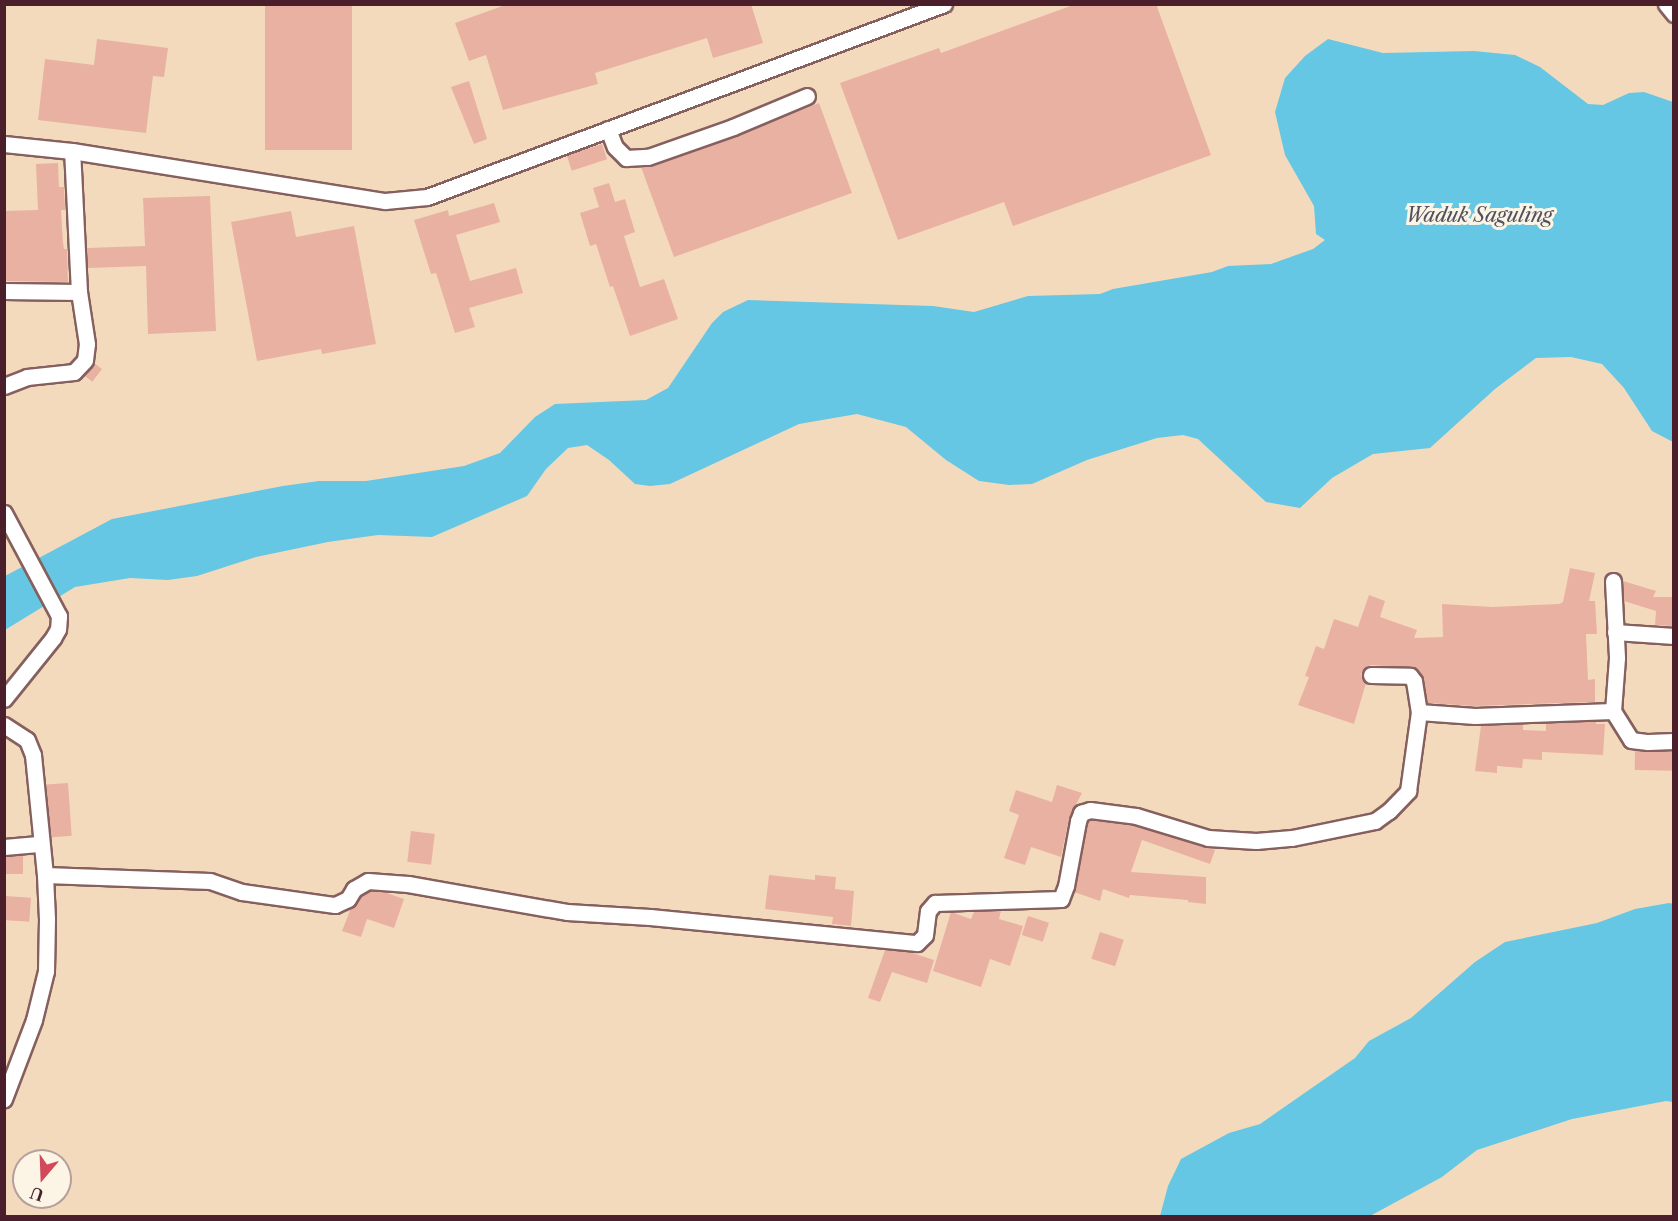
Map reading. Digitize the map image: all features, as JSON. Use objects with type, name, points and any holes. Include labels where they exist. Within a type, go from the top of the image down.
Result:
[{"type":"street","points":[[4,144],[72,151],[385,201],[427,196],[944,4]]},
{"type":"street","points":[[1666,4],[1674,14]]},
{"type":"street","points":[[608,129],[615,147],[626,158],[648,157],[807,96]]},
{"type":"street","points":[[4,386],[27,377],[74,372],[85,360],[87,344],[79,292],[72,151]]},
{"type":"street","points":[[4,291],[79,292]]},
{"type":"street","points":[[4,513],[54,601],[59,615],[58,629],[4,699]]},
{"type":"street","points":[[1613,581],[1615,632],[1613,711],[1631,740],[1638,742],[1674,741]]},
{"type":"street","points":[[1615,632],[1674,636]]},
{"type":"street","points":[[45,875],[210,881],[242,892],[335,905],[348,899],[354,889],[368,881],[408,884],[567,912],[650,917],[917,943],[925,934],[928,911],[935,903],[1061,899],[1066,886],[1070,857],[1081,813],[1090,810],[1136,816],[1196,836],[1256,841],[1292,838],[1375,821],[1389,811],[1408,791],[1419,712],[1414,681],[1410,676],[1371,675]]},
{"type":"street","points":[[1419,712],[1475,716],[1613,711]]},
{"type":"street","points":[[4,725],[27,740],[31,749],[45,875],[46,971],[34,1020],[4,1099]]},
{"type":"street","points":[[4,846],[41,844]]},
{"type":"water","name":"Waduk Saguling","points":[[1328,39],[1383,53],[1474,51],[1515,55],[1540,67],[1588,104],[1603,105],[1629,93],[1644,92],[1673,102],[1673,442],[1652,431],[1624,388],[1602,364],[1571,357],[1536,358],[1495,389],[1430,448],[1373,454],[1332,478],[1300,508],[1266,502],[1198,439],[1183,435],[1157,438],[1087,460],[1032,484],[1009,485],[979,481],[946,460],[906,427],[857,414],[799,424],[670,484],[650,486],[635,484],[609,460],[587,445],[568,448],[546,469],[527,496],[432,537],[378,535],[328,542],[256,557],[197,576],[168,580],[130,578],[75,587],[5,630],[5,576],[112,519],[283,486],[319,481],[366,481],[464,466],[500,453],[535,417],[555,404],[646,400],[668,388],[712,323],[723,312],[748,300],[933,306],[974,312],[1028,296],[1100,294],[1113,289],[1212,272],[1228,266],[1271,264],[1313,249],[1325,240],[1316,234],[1314,206],[1285,155],[1275,112],[1285,78],[1305,56]]},
{"type":"water","points":[[1674,904],[1673,1102],[1666,1101],[1572,1119],[1477,1150],[1442,1177],[1370,1216],[1160,1216],[1168,1186],[1181,1159],[1229,1133],[1260,1124],[1355,1058],[1369,1041],[1411,1018],[1475,962],[1505,942],[1597,923],[1635,909]]},
{"type":"building","points":[[265,4],[352,4],[352,150],[265,150]]},
{"type":"building","points":[[508,4],[751,4],[763,43],[713,58],[707,38],[595,73],[598,84],[503,110],[486,55],[469,61],[455,23]]},
{"type":"building","points":[[1076,4],[1156,4],[1211,155],[1013,226],[1004,202],[898,240],[840,83],[939,48],[941,53]]},
{"type":"building","points":[[97,39],[168,48],[164,77],[153,76],[146,133],[38,120],[45,59],[94,65]]},
{"type":"building","points":[[469,81],[487,139],[474,144],[451,87]]},
{"type":"building","points":[[819,103],[852,193],[674,257],[641,167],[651,166],[736,136]]},
{"type":"building","points":[[602,144],[607,159],[572,171],[567,155]]},
{"type":"building","points":[[58,163],[59,187],[64,187],[65,210],[61,210],[63,243],[64,249],[67,249],[68,282],[4,281],[4,211],[38,210],[36,164]]},
{"type":"building","points":[[609,183],[615,202],[625,199],[635,232],[624,236],[640,287],[664,279],[678,319],[630,336],[596,244],[590,246],[580,213],[599,207],[593,188]]},
{"type":"building","points":[[210,196],[216,331],[148,334],[146,266],[88,268],[87,248],[145,246],[143,198]]},
{"type":"building","points":[[494,203],[500,222],[456,235],[470,281],[516,268],[523,293],[469,308],[475,327],[455,333],[436,273],[431,274],[414,220],[448,210],[449,216]]},
{"type":"building","points":[[291,211],[296,237],[354,226],[376,344],[322,354],[321,349],[257,361],[231,222]]},
{"type":"building","points":[[94,363],[102,369],[92,382],[84,376]]},
{"type":"building","points":[[1570,568],[1595,573],[1589,601],[1595,601],[1597,634],[1586,634],[1588,680],[1595,679],[1595,702],[1475,706],[1427,703],[1423,679],[1415,668],[1371,665],[1366,667],[1361,674],[1366,683],[1354,724],[1298,705],[1309,677],[1305,676],[1316,646],[1324,649],[1334,619],[1358,627],[1369,595],[1385,601],[1380,617],[1417,630],[1414,638],[1443,637],[1442,604],[1492,607],[1559,604],[1563,602]]},
{"type":"building","points":[[1623,581],[1656,591],[1653,597],[1674,597],[1674,626],[1655,625],[1656,611],[1624,601]]},
{"type":"building","points":[[1596,721],[1596,724],[1605,724],[1603,755],[1542,752],[1542,760],[1523,759],[1522,768],[1497,766],[1497,773],[1475,771],[1481,726],[1523,724],[1523,730],[1546,731],[1546,723]]},
{"type":"building","points":[[1635,750],[1674,751],[1674,771],[1635,770]]},
{"type":"building","points":[[68,783],[72,836],[50,837],[46,785]]},
{"type":"building","points":[[1057,785],[1082,793],[1069,818],[1061,857],[1031,847],[1025,865],[1004,858],[1019,815],[1009,811],[1016,790],[1052,802]]},
{"type":"building","points":[[1091,820],[1134,826],[1215,850],[1210,864],[1142,840],[1131,872],[1206,877],[1206,904],[1188,902],[1188,900],[1130,895],[1129,898],[1103,889],[1100,901],[1074,892],[1087,824]]},
{"type":"building","points":[[411,831],[435,834],[431,865],[407,862]]},
{"type":"building","points":[[4,855],[23,855],[23,874],[4,874]]},
{"type":"building","points":[[769,875],[815,880],[815,875],[836,877],[835,889],[854,891],[851,926],[832,924],[833,917],[765,909]]},
{"type":"building","points":[[370,891],[384,892],[404,899],[394,928],[367,919],[361,937],[342,931],[351,908],[361,896]]},
{"type":"building","points":[[5,896],[31,898],[29,922],[4,920]]},
{"type":"building","points":[[1001,911],[999,919],[1023,926],[1010,966],[990,959],[981,987],[933,971],[951,912],[971,919],[974,912]]},
{"type":"building","points":[[1028,916],[1049,923],[1043,942],[1022,935]]},
{"type":"building","points":[[1100,932],[1124,940],[1115,966],[1091,959]]},
{"type":"building","points":[[885,950],[909,952],[934,960],[927,983],[892,972],[880,1002],[868,998]]}]
